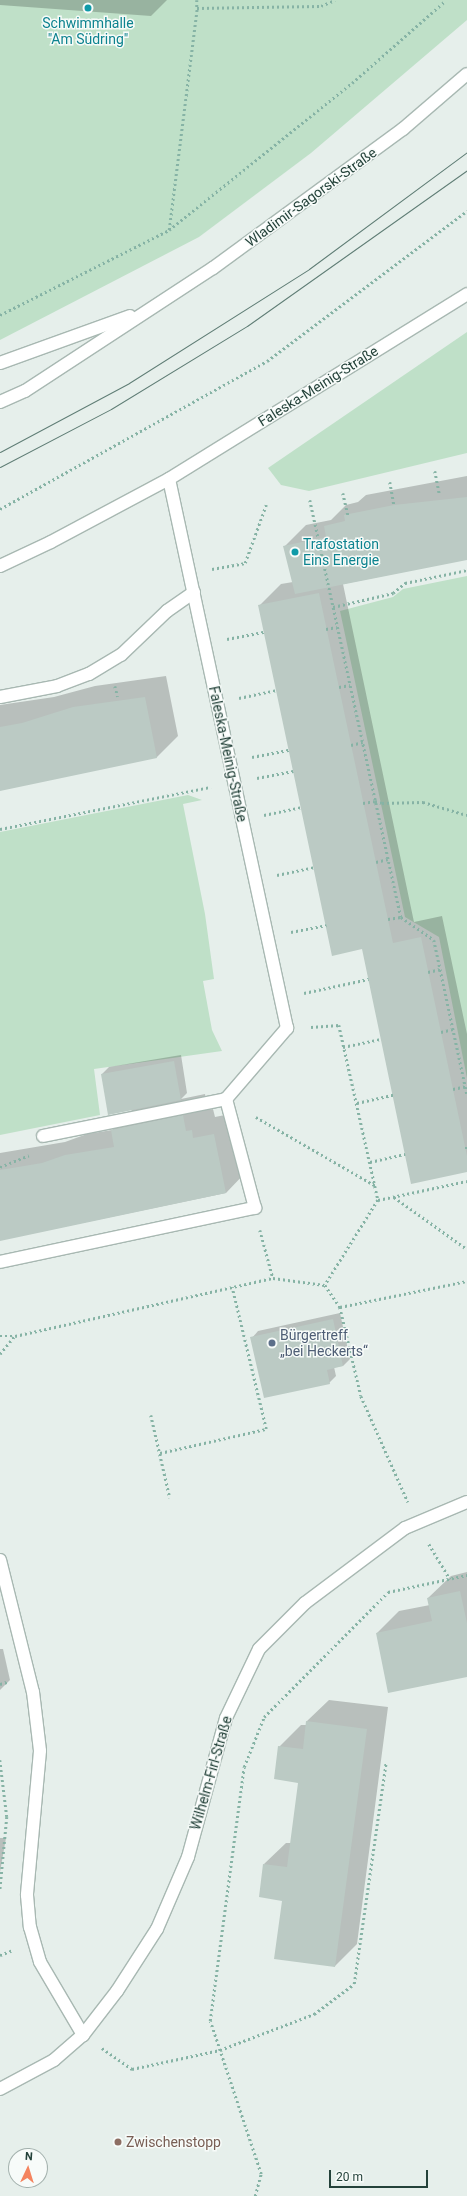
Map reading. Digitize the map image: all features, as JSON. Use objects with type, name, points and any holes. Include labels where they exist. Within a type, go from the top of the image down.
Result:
[{"type":"street","name":"Wladimir-Sagorski-Straße","points":[[0,402],[25,391],[213,268],[403,130],[467,74]]},
{"type":"street","name":"Faleska-Meinig-Straße","points":[[0,566],[51,542],[169,478],[467,294]]},
{"type":"street","name":"Wladimir-Sagorski-Straße","points":[[0,362],[148,310]]},
{"type":"street","name":"Faleska-Meinig-Straße","points":[[169,478],[278,998],[287,1028]]},
{"type":"street","points":[[0,697],[57,686],[89,674],[121,655],[167,611],[194,592]]},
{"type":"street","points":[[43,1136],[226,1099],[287,1028]]},
{"type":"street","points":[[0,1262],[255,1208],[226,1099]]},
{"type":"street","name":"Wilhelm-Firl-Straße","points":[[0,2089],[54,2060],[83,2035],[117,1991],[157,1929],[188,1857],[226,1718],[259,1649],[305,1603],[405,1528],[467,1502]]},
{"type":"street","points":[[0,1560],[33,1692],[40,1751],[27,1895],[30,1927],[40,1962],[83,2035]]},
{"type":"path","points":[[169,230],[197,0]]},
{"type":"path","points":[[197,8],[321,6],[335,0]]},
{"type":"path","points":[[0,315],[169,230],[352,83],[446,0]]},
{"type":"path","points":[[0,509],[267,361],[467,211]]},
{"type":"path","points":[[435,471],[440,496]]},
{"type":"path","points":[[390,482],[394,505]]},
{"type":"path","points":[[343,493],[348,515]]},
{"type":"path","points":[[310,500],[401,917],[434,940],[467,1094]]},
{"type":"path","points":[[190,574],[245,563],[266,505]]},
{"type":"path","points":[[333,607],[393,593],[405,583],[467,570]]},
{"type":"path","points":[[326,630],[338,627]]},
{"type":"path","points":[[255,634],[264,632]]},
{"type":"path","points":[[339,687],[350,685]]},
{"type":"path","points":[[265,693],[276,690]]},
{"type":"path","points":[[116,691],[118,697]]},
{"type":"path","points":[[351,745],[363,742]]},
{"type":"path","points":[[276,752],[289,750]]},
{"type":"path","points":[[284,772],[293,771]]},
{"type":"path","points":[[0,829],[233,782]]},
{"type":"path","points":[[363,804],[375,801],[382,803],[423,802],[467,815]]},
{"type":"path","points":[[293,809],[301,807]]},
{"type":"path","points":[[376,862],[388,859]]},
{"type":"path","points":[[296,871],[314,867]]},
{"type":"path","points":[[388,919],[401,917]]},
{"type":"path","points":[[295,932],[326,925]]},
{"type":"path","points":[[428,972],[441,969]]},
{"type":"path","points":[[278,998],[368,979]]},
{"type":"path","points":[[287,1028],[339,1025],[376,1186],[378,1200],[325,1285]]},
{"type":"path","points":[[441,1032],[453,1029]]},
{"type":"path","points":[[343,1047],[381,1039]]},
{"type":"path","points":[[453,1089],[466,1086]]},
{"type":"path","points":[[357,1103],[393,1095]]},
{"type":"path","points":[[226,1099],[376,1186]]},
{"type":"path","points":[[370,1162],[406,1154]]},
{"type":"path","points":[[378,1200],[467,1181]]},
{"type":"path","points":[[393,1197],[467,1249]]},
{"type":"path","points":[[259,1226],[273,1278]]},
{"type":"path","points":[[0,1336],[15,1336],[273,1278],[325,1285],[340,1307],[361,1396],[417,1523],[450,1579]]},
{"type":"path","points":[[340,1307],[467,1281]]},
{"type":"path","points":[[160,1453],[266,1429],[232,1287]]},
{"type":"path","points":[[0,1354],[15,1336]]},
{"type":"path","points":[[151,1415],[170,1498]]},
{"type":"path","points":[[255,2196],[261,2174],[210,2021],[244,1767],[264,1717],[388,1592],[467,1575]]},
{"type":"path","points":[[0,1760],[7,1817],[0,1891]]},
{"type":"path","points":[[83,2035],[132,2069],[220,2050],[314,2014],[354,1984],[386,1762]]},
{"type":"green space","points":[[0,0],[467,0],[467,20],[311,153],[199,237],[0,340]]},
{"type":"green space","points":[[467,332],[467,453],[309,491],[281,485],[268,468]]},
{"type":"green space","points":[[467,576],[467,1078],[439,937],[405,917],[340,611],[393,597],[403,589]]},
{"type":"green space","points":[[188,795],[202,800],[183,804],[205,914],[214,979],[203,981],[212,1030],[222,1051],[94,1069],[100,1115],[0,1135],[0,832]]},
{"type":"building","points":[[467,497],[467,560],[295,594],[283,546],[326,537],[324,526],[345,521],[344,515],[394,505]]},
{"type":"building","points":[[319,593],[393,943],[421,937],[467,1156],[467,1172],[411,1184],[362,949],[332,956],[258,605]]},
{"type":"building","points":[[145,697],[157,758],[0,791],[0,727],[22,723],[73,707]]},
{"type":"building","points":[[174,1061],[181,1100],[108,1115],[101,1074]]},
{"type":"building","points":[[183,1115],[186,1131],[192,1130],[193,1138],[214,1134],[226,1193],[0,1241],[0,1170],[42,1163],[65,1155],[114,1147],[111,1130]]},
{"type":"building","points":[[333,1319],[343,1366],[327,1370],[330,1384],[264,1398],[250,1337]]},
{"type":"building","points":[[460,1591],[467,1623],[467,1677],[388,1693],[376,1633],[432,1621],[427,1598]]},
{"type":"building","points":[[306,1721],[367,1729],[335,1967],[274,1959],[282,1901],[259,1897],[263,1864],[287,1867],[298,1783],[274,1779],[278,1746],[303,1749]]},
{"type":"tram line","points":[[0,452],[129,383],[309,269],[467,152]]},
{"type":"tram line","points":[[0,467],[111,409],[247,326],[467,170]]},
{"type":"place","name":"Schwimmhalle \"Am Südring\"","points":[[88,8]]},
{"type":"place","name":"Trafostation Eins Energie","points":[[295,552]]},
{"type":"place","name":"Bürgertreff „bei Heckerts“","points":[[272,1343]]},
{"type":"place","name":"Zwischenstopp","points":[[118,2142]]}]
